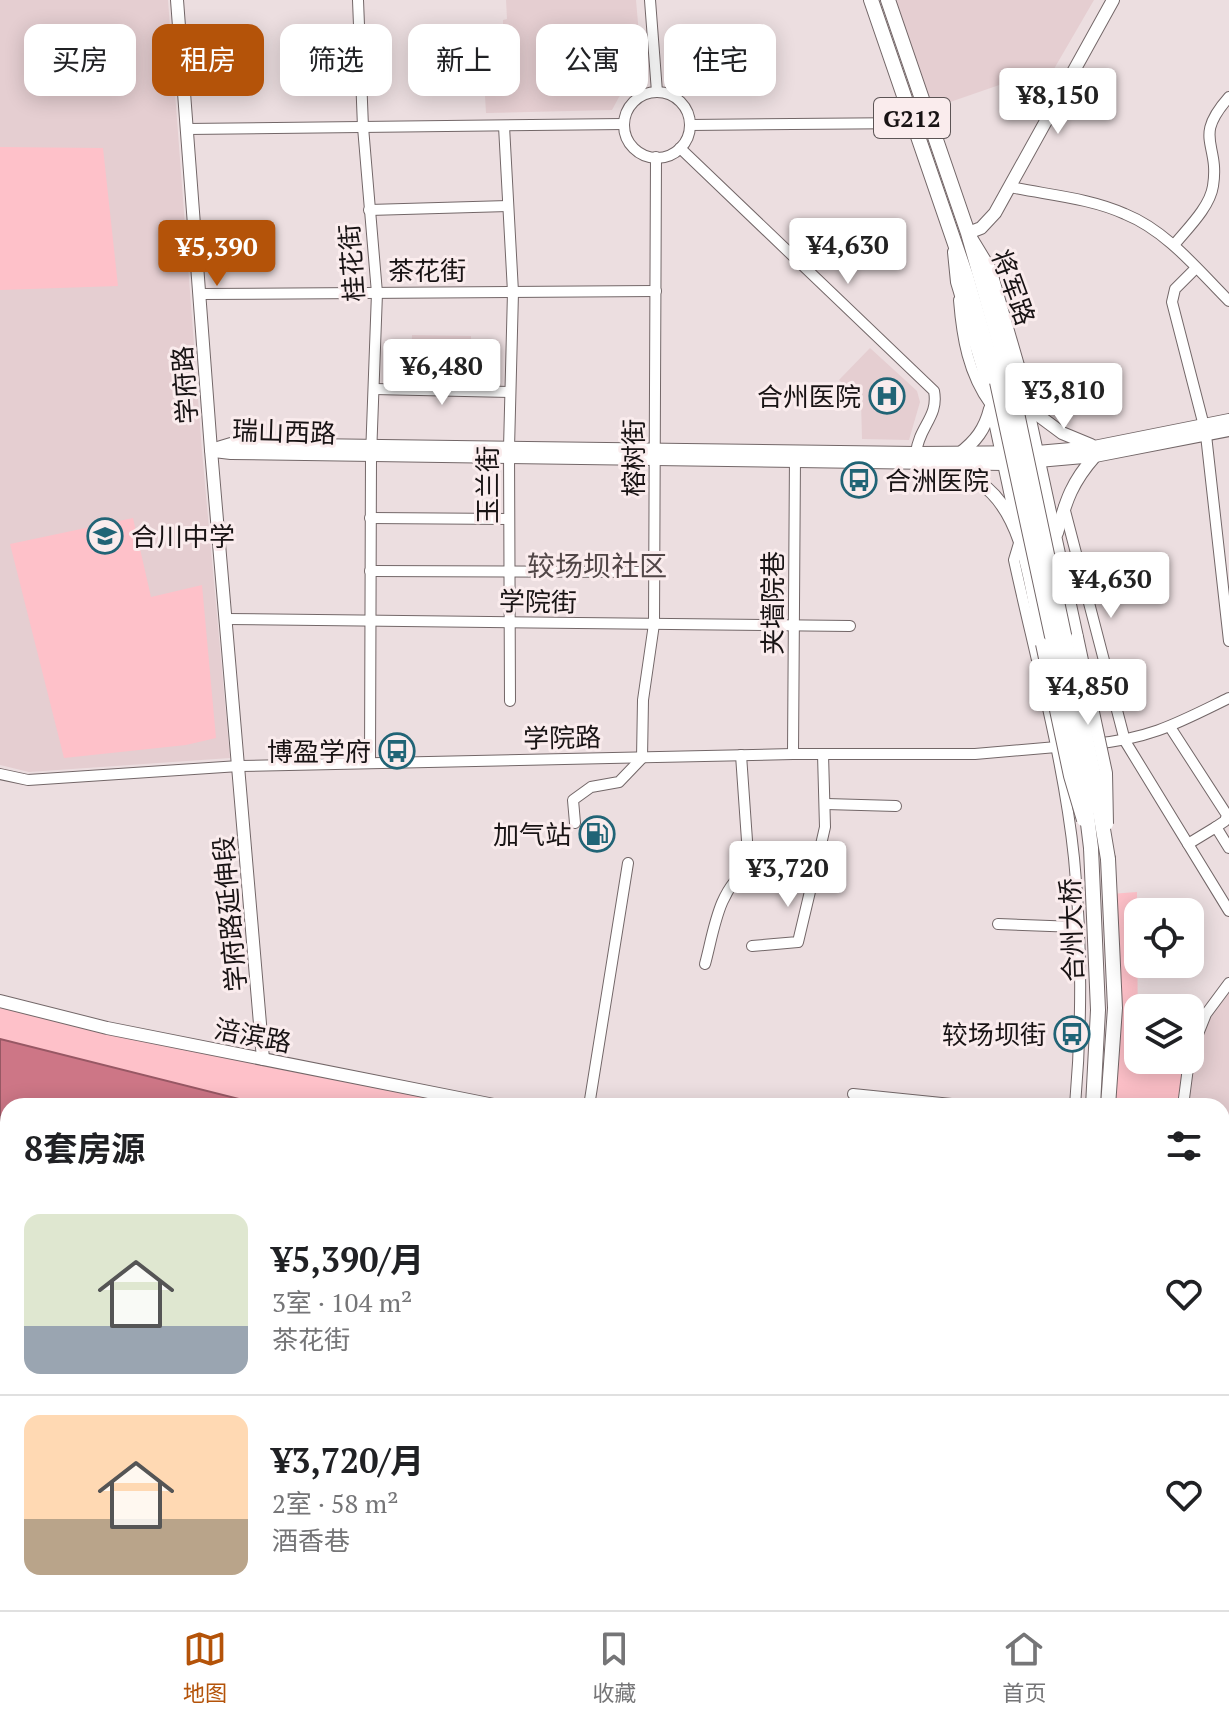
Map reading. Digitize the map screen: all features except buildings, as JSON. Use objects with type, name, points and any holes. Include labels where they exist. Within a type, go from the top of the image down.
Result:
[{"type":"highway","name":"G212","points":[[871,0],[1003,381],[1082,775],[1091,848]]},
{"type":"highway","name":"G212","points":[[888,0],[968,233],[1094,776],[1108,859]]},
{"type":"highway","name":"合州大桥","points":[[1091,848],[1098,1010],[1093,1098]]},
{"type":"highway","name":"合州大桥","points":[[1108,859],[1115,1008],[1109,1098]]},
{"type":"main road","name":"学府路","points":[[177,0],[211,450],[239,766]]},
{"type":"main road","name":"将军路","points":[[1108,859],[1106,773],[1056,536],[1027,407],[990,269],[968,233],[981,228],[995,213],[1113,0]]},
{"type":"main road","name":"将军路","points":[[952,237],[957,282],[991,406],[1070,776],[1091,848]]},
{"type":"main road","points":[[959,454],[973,443],[985,426],[991,406]]},
{"type":"main road","points":[[1027,407],[1094,452],[1069,491],[1056,536]]},
{"type":"main road","points":[[1205,430],[1229,420]]},
{"type":"main road","name":"瑞山西路","points":[[211,450],[231,453],[372,451],[1002,458],[1094,452],[1205,430]]},
{"type":"main road","points":[[1205,430],[1229,430]]},
{"type":"main road","name":"瑞山西路","points":[[918,459],[959,454],[1002,458]]},
{"type":"main road","points":[[918,459],[963,474],[982,484],[998,500],[1020,538]]},
{"type":"main road","name":"学府路延伸段","points":[[239,766],[263,1059]]},
{"type":"main road","name":"涪滨路","points":[[0,1001],[107,1028],[459,1098]]},
{"type":"street","name":"桂花街","points":[[358,0],[363,127],[377,293],[370,518],[370,763]]},
{"type":"street","points":[[650,0],[657,92]]},
{"type":"street","points":[[657,92],[676,98],[684,105],[690,125],[680,148],[656,157],[646,156],[630,144],[624,124],[626,114],[638,98],[657,92]]},
{"type":"street","points":[[1174,245],[1210,197],[1213,186],[1208,133],[1210,120],[1229,97]]},
{"type":"street","points":[[690,125],[914,123]]},
{"type":"street","points":[[187,129],[624,124]]},
{"type":"street","name":"玉兰街","points":[[504,126],[513,292],[509,453],[510,701]]},
{"type":"street","points":[[680,148],[934,391],[936,403],[933,413],[918,437],[918,459]]},
{"type":"street","name":"榕树街","points":[[642,758],[643,700],[654,624],[656,157]]},
{"type":"street","points":[[1010,187],[1122,212],[1174,245],[1229,301]]},
{"type":"street","points":[[369,210],[508,206]]},
{"type":"street","points":[[1196,268],[1175,289],[1172,302],[1205,430],[1229,641]]},
{"type":"street","name":"茶花街","points":[[199,294],[656,291]]},
{"type":"street","points":[[374,389],[510,392]]},
{"type":"street","name":"夹墙院巷","points":[[793,754],[795,457]]},
{"type":"street","points":[[1064,507],[1125,741],[1188,844],[1226,898],[1229,911]]},
{"type":"street","points":[[370,518],[509,519]]},
{"type":"street","points":[[1020,538],[1014,560],[1055,747],[1074,856],[1080,1013],[1075,1098]]},
{"type":"street","points":[[370,571],[654,572]]},
{"type":"street","name":"学院街","points":[[226,619],[850,626]]},
{"type":"street","name":"学院路","points":[[0,774],[28,780],[239,766],[793,754],[975,754],[1125,741],[1151,735],[1229,698]]},
{"type":"street","points":[[1170,727],[1227,815],[1225,821],[1188,844]]},
{"type":"street","points":[[752,946],[798,942],[825,827],[823,754]]},
{"type":"street","points":[[741,755],[749,869]]},
{"type":"street","points":[[575,823],[573,800],[591,787],[619,782],[642,758]]},
{"type":"street","points":[[826,804],[896,806]]},
{"type":"street","points":[[1216,827],[1229,848]]},
{"type":"street","points":[[705,964],[719,909],[735,878],[749,869],[817,862]]},
{"type":"street","points":[[590,1098],[628,863]]},
{"type":"street","points":[[998,924],[1077,927]]},
{"type":"street","points":[[1204,1019],[1229,983]]},
{"type":"street","points":[[1184,1098],[1187,1074]]},
{"type":"street","points":[[853,1094],[892,1098]]},
{"type":"shaded area","name":"合川中学","points":[[0,0],[168,0],[170,24],[152,24],[152,96],[175,96],[202,451],[230,758],[29,772],[0,765]]},
{"type":"shaded area","points":[[506,0],[636,0],[638,24],[536,24],[536,96],[620,96],[612,110],[486,113],[485,96],[520,96],[520,24],[503,24],[503,20],[507,19]]},
{"type":"shaded area","points":[[895,0],[1094,0],[1047,81],[1031,72],[1011,89],[1005,83],[930,109]]},
{"type":"shaded area","points":[[0,147],[103,148],[118,286],[0,290]]},
{"type":"shaded area","points":[[412,335],[471,336],[472,391],[410,390]]},
{"type":"shaded area","name":"合州医院","points":[[870,348],[917,391],[920,402],[909,440],[862,439],[861,401],[839,380]]},
{"type":"shaded area","points":[[133,518],[151,597],[202,585],[216,738],[186,745],[64,758],[10,544]]},
{"type":"shaded area","points":[[1137,892],[1137,898],[1124,898],[1124,978],[1138,978],[1138,994],[1124,994],[1124,1074],[1187,1074],[1184,1098],[1108,1098],[1110,894]]},
{"type":"shaded area","points":[[1229,983],[1229,1098],[1184,1098],[1188,1074],[1204,1074],[1204,1021]]},
{"type":"shaded area","points":[[0,1001],[461,1098],[235,1098],[0,1039]]},
{"type":"shaded area","points":[[0,1039],[235,1098],[0,1098]]},
{"type":"place","name":"合州医院","points":[[887,396]]},
{"type":"place","name":"合洲医院","points":[[859,480]]},
{"type":"place","name":"合川中学","points":[[105,536]]},
{"type":"place","name":"博盈学府","points":[[397,751]]},
{"type":"place","name":"加气站","points":[[597,834]]},
{"type":"place","name":"较场坝街","points":[[1072,1034]]},
{"type":"district","name":"较场坝社区","points":[[597,565]]}]
